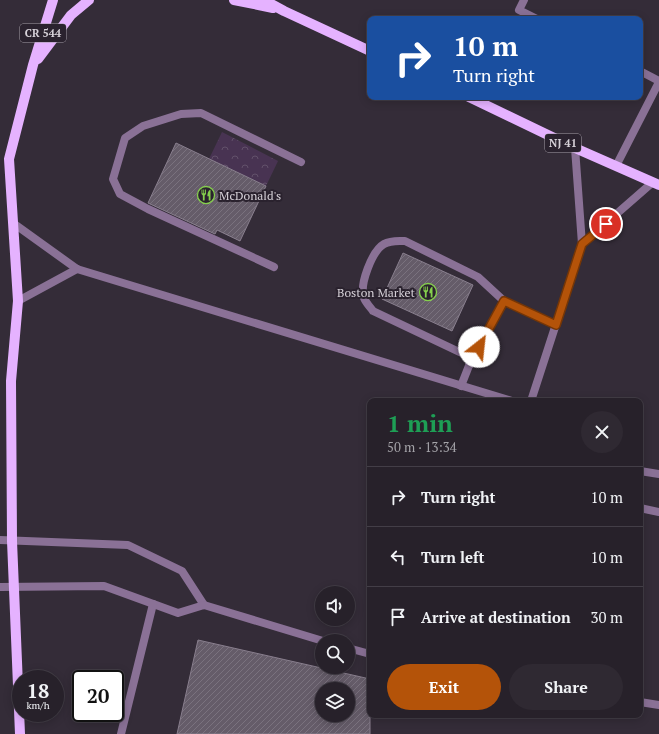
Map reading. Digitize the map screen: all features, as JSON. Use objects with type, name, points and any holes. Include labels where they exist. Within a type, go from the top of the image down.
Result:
[{"type":"main road","name":"CR 544","points":[[20,734],[13,588],[11,381],[18,301],[9,159],[33,65],[53,0]]},
{"type":"main road","points":[[33,65],[71,15],[89,0]]},
{"type":"main road","points":[[234,0],[284,11]]},
{"type":"main road","points":[[264,0],[284,11],[367,50]]},
{"type":"main road","name":"NJ 41","points":[[475,100],[575,148],[656,184]]},
{"type":"lane","points":[[524,0],[519,10],[531,16]]},
{"type":"lane","points":[[616,166],[659,81],[643,73]]},
{"type":"lane","points":[[274,267],[141,206],[120,194],[113,179],[125,138],[143,126],[181,114],[201,113],[300,162]]},
{"type":"lane","points":[[532,398],[582,244],[575,148]]},
{"type":"lane","points":[[582,244],[656,184]]},
{"type":"lane","points":[[13,223],[77,269],[502,398]]},
{"type":"lane","points":[[472,358],[373,311],[363,297],[364,277],[373,256],[382,244],[394,240],[405,241],[478,277],[504,301],[556,325]]},
{"type":"lane","points":[[18,301],[77,269]]},
{"type":"lane","points":[[461,386],[472,358],[504,301]]},
{"type":"lane","points":[[643,471],[659,474]]},
{"type":"lane","points":[[643,509],[659,512]]},
{"type":"lane","points":[[0,540],[128,545],[182,571],[204,605]]},
{"type":"lane","points":[[0,587],[104,586],[178,613],[204,605],[315,638]]},
{"type":"lane","points":[[121,734],[153,604]]},
{"type":"lane","points":[[355,650],[367,653]]},
{"type":"lane","points":[[643,702],[659,705]]},
{"type":"green space","points":[[222,132],[278,161],[266,186],[209,159]]},
{"type":"building","name":"McDonald's","points":[[176,143],[266,186],[240,241],[217,230],[215,234],[148,203]]},
{"type":"building","name":"Boston Market","points":[[403,253],[473,285],[452,331],[382,299]]},
{"type":"building","points":[[198,640],[315,667],[315,674],[348,674],[367,678],[367,718],[370,718],[370,734],[177,734]]},
{"type":"place","name":"McDonald's","points":[[206,195]]},
{"type":"place","name":"Boston Market","points":[[428,292]]},
{"type":"route","points":[[479,347],[504,301],[556,325],[582,244],[606,224]]}]
